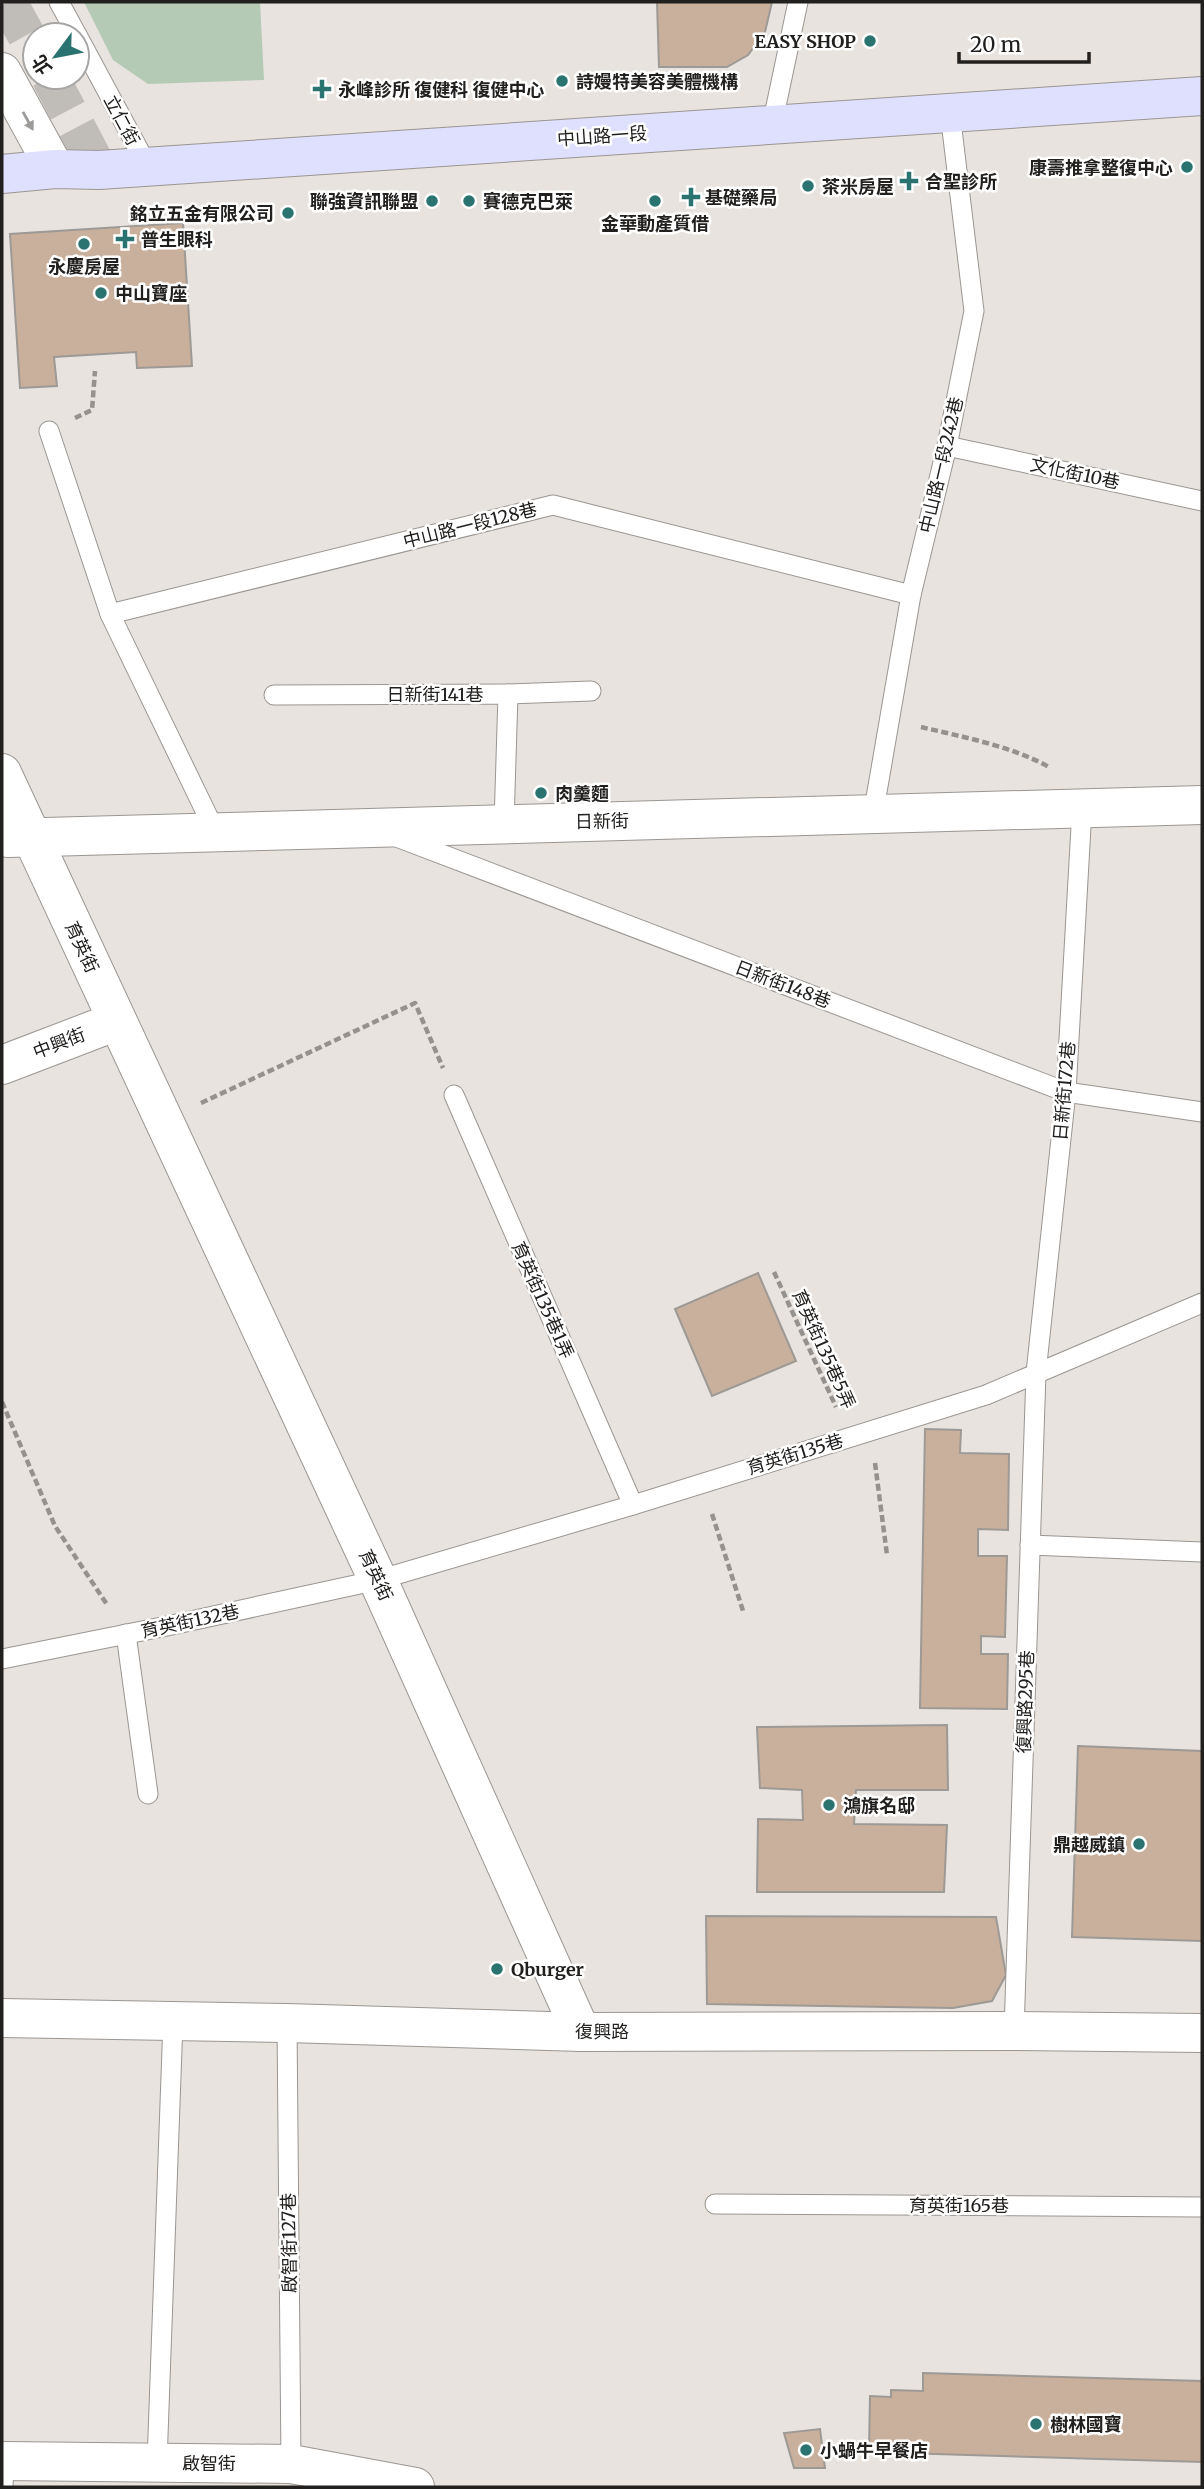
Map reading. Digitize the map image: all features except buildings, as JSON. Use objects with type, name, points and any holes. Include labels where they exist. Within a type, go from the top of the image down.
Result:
[{"type":"main road","name":"中山路一段","points":[[2,174],[55,169],[148,167],[1202,96]]},
{"type":"street","points":[[2,72],[55,169]]},
{"type":"street","name":"育英街","points":[[2,773],[16,837],[117,1021],[378,1580],[582,2032]]},
{"type":"street","name":"日新街","points":[[16,837],[1202,805]]},
{"type":"street","name":"中興街","points":[[2,1065],[117,1021]]},
{"type":"street","name":"復興路","points":[[2,2018],[287,2022],[582,2032],[1202,2033]]},
{"type":"street","name":"啟智街","points":[[3,2470],[158,2463],[291,2464],[415,2487]]},
{"type":"lane","name":"立仁街","points":[[59,2],[69,21]]},
{"type":"lane","points":[[772,125],[798,2]]},
{"type":"lane","name":"立仁街","points":[[91,61],[148,167]]},
{"type":"lane","name":"中山路一段242巷","points":[[873,815],[911,596],[947,446],[974,311],[950,113]]},
{"type":"lane","points":[[49,431],[110,614],[215,831]]},
{"type":"lane","name":"文化街10巷","points":[[947,446],[1202,501]]},
{"type":"lane","name":"中山路一段128巷","points":[[110,614],[553,505],[911,596]]},
{"type":"lane","points":[[508,694],[591,691]]},
{"type":"lane","name":"日新街141巷","points":[[274,695],[508,694],[504,824]]},
{"type":"lane","name":"日新街172巷","points":[[1036,1373],[1066,1093],[1082,809]]},
{"type":"lane","name":"日新街148巷","points":[[370,827],[1066,1093],[1202,1112]]},
{"type":"lane","name":"育英街135巷1弄","points":[[454,1095],[633,1505]]},
{"type":"lane","name":"育英街135巷","points":[[378,1580],[633,1505],[986,1395],[1202,1303]]},
{"type":"lane","name":"復興路295巷","points":[[1014,2031],[1036,1373]]},
{"type":"lane","points":[[1030,1545],[1202,1552]]},
{"type":"lane","name":"育英街132巷","points":[[2,1659],[378,1580]]},
{"type":"lane","points":[[126,1634],[148,1794]]},
{"type":"lane","points":[[158,2463],[173,2021]]},
{"type":"lane","name":"啟智街127巷","points":[[287,2022],[291,2464]]},
{"type":"lane","name":"育英街165巷","points":[[715,2204],[1202,2207]]},
{"type":"path","points":[[49,431],[92,410],[95,370]]},
{"type":"path","points":[[890,719],[961,736],[1037,761],[1065,775],[1082,809]]},
{"type":"path","points":[[163,1121],[415,1003],[454,1095]]},
{"type":"path","name":"育英街135巷5弄","points":[[774,1272],[849,1437]]},
{"type":"path","points":[[2,1402],[55,1526],[126,1634]]},
{"type":"path","points":[[870,1430],[887,1555]]},
{"type":"path","points":[[703,1483],[744,1614]]},
{"type":"green space","points":[[84,2],[260,2],[264,80],[148,84],[113,60]]},
{"type":"tunnel","points":[[8,2],[21,26]]},
{"type":"tunnel","points":[[57,91],[99,170]]},
{"type":"place","name":"EASY SHOP","points":[[870,41]]},
{"type":"place","name":"詩嫚特美容美體機構","points":[[562,81]]},
{"type":"place","name":"永峰診所 復健科 復健中心","points":[[322,89]]},
{"type":"place","name":"康壽推拿整復中心","points":[[1187,167]]},
{"type":"place","name":"合聖診所","points":[[909,181]]},
{"type":"place","name":"茶米房屋","points":[[808,186]]},
{"type":"place","name":"基礎藥局","points":[[691,197]]},
{"type":"place","name":"聯強資訊聯盟","points":[[432,201]]},
{"type":"place","name":"賽德克巴萊","points":[[469,201]]},
{"type":"place","name":"金華動產質借","points":[[655,201]]},
{"type":"place","name":"銘立五金有限公司","points":[[288,213]]},
{"type":"place","name":"普生眼科","points":[[125,239]]},
{"type":"place","name":"永慶房屋","points":[[84,244]]},
{"type":"place","name":"中山寶座","points":[[101,293]]},
{"type":"place","name":"肉羹麵","points":[[541,793]]},
{"type":"place","name":"鴻旗名邸","points":[[829,1805]]},
{"type":"place","name":"鼎越威鎮","points":[[1139,1844]]},
{"type":"place","name":"Qburger","points":[[497,1969]]},
{"type":"place","name":"樹林國寶","points":[[1036,2424]]},
{"type":"place","name":"小蝸牛早餐店","points":[[806,2450]]}]
